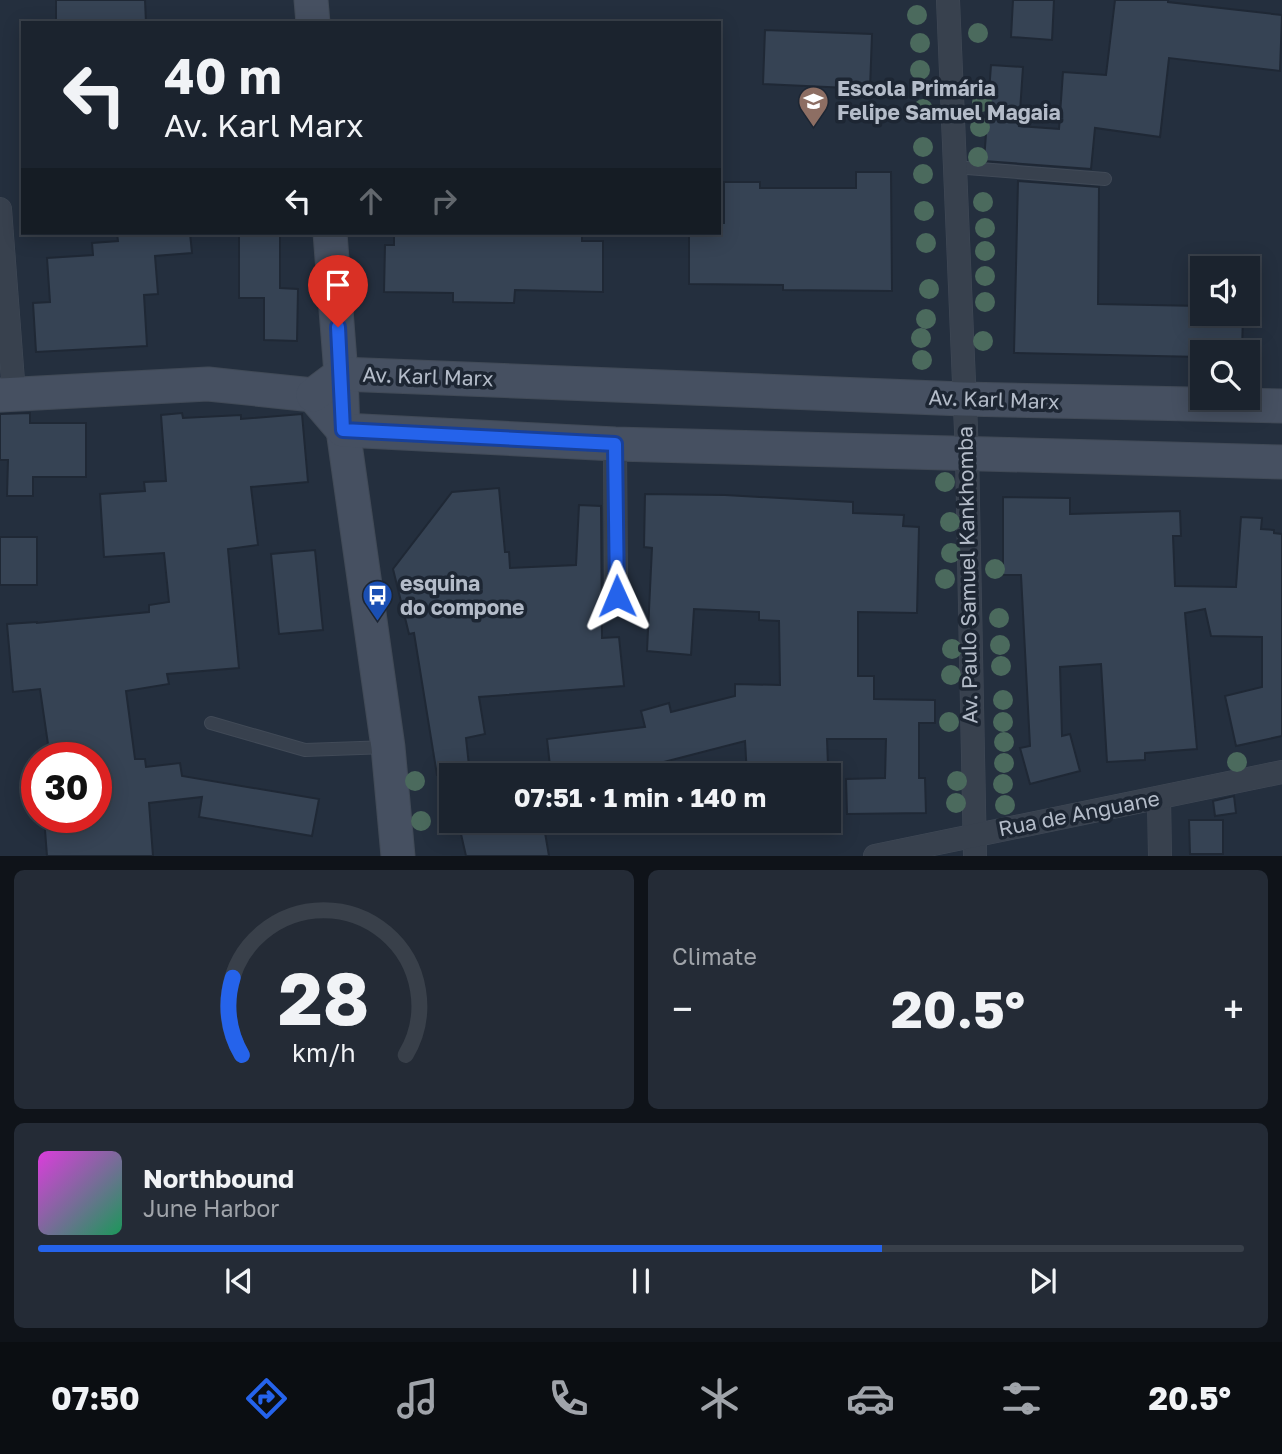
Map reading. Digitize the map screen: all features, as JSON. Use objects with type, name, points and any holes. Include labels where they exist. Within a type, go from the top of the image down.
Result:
[{"type":"street","points":[[311,0],[313,21]]},
{"type":"street","name":"Av. Paulo Samuel Kankhomba","points":[[948,0],[967,454],[975,845]]},
{"type":"street","points":[[0,209],[7,395],[208,384],[313,395],[343,430],[615,444],[1282,462]]},
{"type":"street","points":[[330,235],[343,430],[388,747],[398,856]]},
{"type":"street","name":"Av. Karl Marx","points":[[313,395],[341,374],[963,399],[1282,406]]},
{"type":"street","points":[[615,444],[617,596]]},
{"type":"street","name":"Rua de Anguane","points":[[875,856],[975,845],[1159,799],[1282,772]]},
{"type":"street","points":[[1159,799],[1160,856]]},
{"type":"lane","points":[[954,167],[1105,179]]},
{"type":"lane","points":[[211,723],[305,750],[388,747]]},
{"type":"building","points":[[56,0],[145,0],[146,21],[56,21]]},
{"type":"building","points":[[1013,0],[1054,0],[1052,40],[1011,37]]},
{"type":"building","points":[[1115,0],[1168,0],[1282,15],[1280,71],[1169,58],[1160,137],[1095,128],[1091,169],[984,161],[991,65],[1023,67],[1019,126],[1059,129],[1063,72],[1106,75]]},
{"type":"building","points":[[765,30],[872,34],[870,89],[763,84]]},
{"type":"building","points":[[856,172],[891,172],[892,291],[783,290],[783,285],[689,284],[689,235],[721,235],[721,223],[724,223],[724,182],[760,182],[760,188],[856,188]]},
{"type":"building","points":[[1018,181],[1099,187],[1098,304],[1190,306],[1190,326],[1243,326],[1242,340],[1190,340],[1190,357],[1014,353]]},
{"type":"building","points":[[117,235],[190,235],[192,253],[155,256],[158,294],[144,295],[147,346],[36,352],[33,303],[50,302],[47,258],[93,255],[92,243],[118,241]]},
{"type":"building","points":[[239,235],[280,236],[280,288],[298,289],[297,341],[264,340],[264,298],[239,298]]},
{"type":"building","points":[[394,235],[582,235],[582,241],[603,241],[603,292],[515,290],[514,303],[453,302],[453,293],[384,292],[385,245],[394,245]]},
{"type":"building","points":[[30,413],[30,423],[86,423],[86,477],[33,477],[33,496],[7,496],[8,460],[0,460],[0,414]]},
{"type":"building","points":[[182,413],[183,418],[241,415],[241,419],[302,414],[308,482],[251,487],[258,545],[228,549],[239,668],[167,674],[169,684],[126,691],[135,759],[145,759],[146,767],[180,763],[182,776],[319,799],[312,836],[199,817],[202,797],[149,803],[153,856],[47,856],[45,833],[112,833],[112,742],[48,742],[40,689],[13,692],[7,624],[149,612],[149,605],[169,602],[164,553],[104,557],[100,494],[145,491],[144,482],[166,481],[161,415]]},
{"type":"building","points":[[499,488],[505,552],[509,552],[510,568],[576,565],[579,505],[601,506],[602,638],[619,637],[624,686],[479,697],[485,734],[466,738],[469,763],[439,763],[437,775],[414,633],[409,634],[393,569],[452,492]]},
{"type":"building","points":[[645,494],[853,502],[853,513],[904,515],[903,526],[919,527],[917,613],[858,612],[858,676],[874,676],[874,699],[935,700],[935,723],[919,723],[919,778],[925,778],[926,813],[847,814],[846,779],[885,778],[886,739],[827,739],[828,763],[746,763],[745,741],[660,763],[550,763],[547,739],[645,727],[641,711],[669,703],[671,712],[735,696],[735,684],[780,685],[779,621],[759,620],[759,612],[694,609],[691,655],[647,651],[652,548],[644,547]]},
{"type":"building","points":[[1003,497],[1070,498],[1070,514],[1180,511],[1181,536],[1173,536],[1175,586],[1236,587],[1241,517],[1262,518],[1261,529],[1282,534],[1282,736],[1236,746],[1225,696],[1262,687],[1262,637],[1211,636],[1205,609],[1185,613],[1197,749],[1145,753],[1145,760],[1107,762],[1101,664],[1060,667],[1062,736],[1070,734],[1080,771],[1030,784],[1020,748],[1030,746],[1021,575],[1003,575]]},
{"type":"building","points":[[0,537],[37,537],[37,585],[0,585]]},
{"type":"building","points":[[315,550],[323,630],[279,634],[271,554]]},
{"type":"building","points":[[1234,796],[1236,813],[1215,816],[1213,801]]},
{"type":"building","points":[[1189,820],[1223,820],[1223,854],[1190,854]]},
{"type":"building","points":[[461,833],[545,833],[549,856],[466,856]]},
{"type":"place","name":"Escola Primária Felipe Samuel Magaia","points":[[814,128]]},
{"type":"place","name":"esquina do compone","points":[[377,623]]},
{"type":"route","points":[[338,327],[343,430],[615,444],[617,596]]}]
